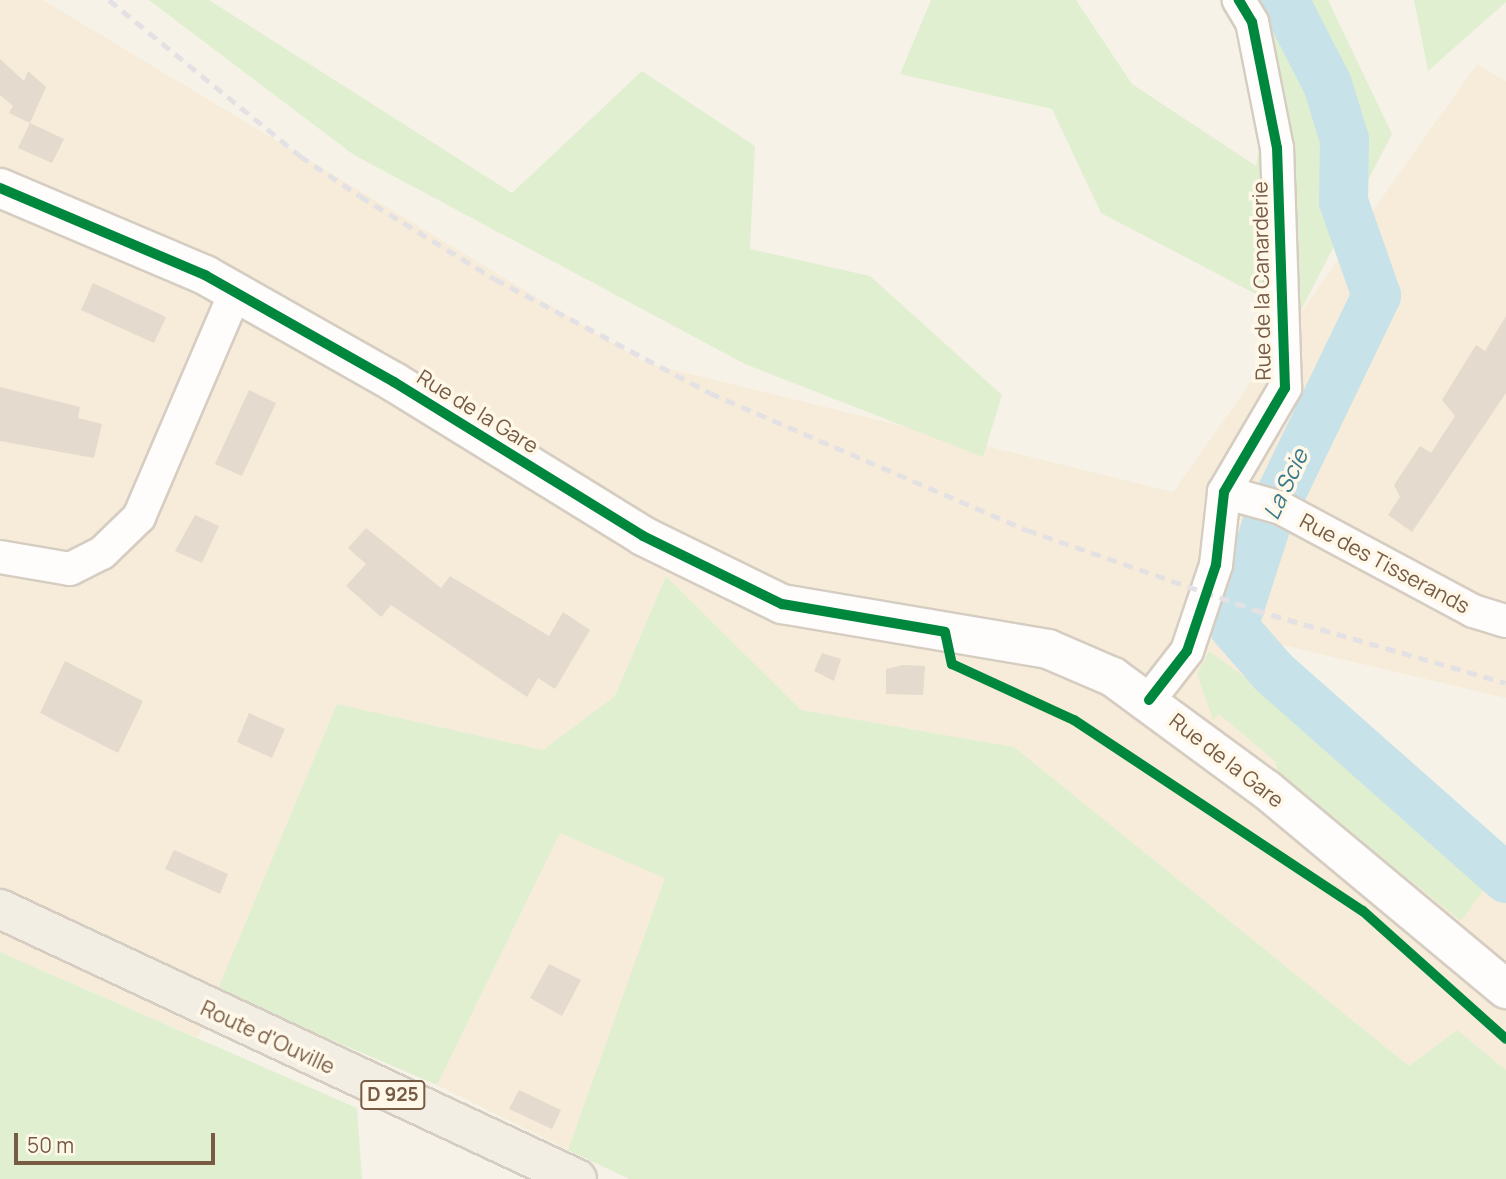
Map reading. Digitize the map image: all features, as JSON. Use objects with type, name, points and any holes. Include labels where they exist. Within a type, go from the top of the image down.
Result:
[{"type":"main road","name":"Route d'Ouville","points":[[0,909],[576,1179]]},
{"type":"street","name":"Rue de la Canarderie","points":[[1149,700],[1187,651],[1216,565],[1232,493],[1285,387],[1277,148],[1252,22],[1239,0]]},
{"type":"street","name":"Rue de la Gare","points":[[0,188],[235,293],[643,536],[782,604],[1048,649],[1149,700],[1506,989]]},
{"type":"street","points":[[0,557],[70,569],[102,553],[139,516],[235,293]]},
{"type":"street","name":"Rue des Tisserands","points":[[1232,493],[1281,508],[1473,611],[1506,621]]},
{"type":"shaded area","points":[[0,0],[43,0],[646,363],[1173,492],[1477,64],[1506,81],[1506,698],[1282,645],[1270,697],[1506,868],[1506,1070],[1457,1030],[1409,1066],[1014,747],[801,710],[666,576],[615,696],[543,750],[337,704],[198,1038],[0,952]]},
{"type":"shaded area","points":[[560,833],[666,878],[568,1150],[437,1085]]},
{"type":"green space","points":[[149,0],[209,0],[512,193],[642,71],[755,146],[750,249],[870,276],[1002,395],[983,457],[745,364],[354,155]]},
{"type":"green space","points":[[931,0],[1076,0],[1132,84],[1256,166],[1274,50],[1243,0],[1328,0],[1392,134],[1298,316],[1101,213],[1052,109],[900,74]]},
{"type":"green space","points":[[1414,0],[1506,0],[1506,2],[1428,71]]},
{"type":"green space","points":[[666,576],[801,710],[1014,747],[1409,1066],[1457,1030],[1506,1070],[1506,1179],[629,1179],[568,1150],[665,878],[560,833],[437,1085],[217,991],[337,704],[543,750],[615,696]]},
{"type":"green space","points":[[1209,651],[1391,784],[1491,880],[1461,921],[1278,775],[1276,762],[1219,714],[1213,720],[1197,674]]},
{"type":"green space","points":[[0,952],[357,1108],[362,1179],[0,1179]]},
{"type":"building","points":[[0,59],[24,81],[28,71],[46,87],[30,123],[9,113],[13,106],[0,95]]},
{"type":"building","points":[[30,123],[64,139],[52,163],[18,148]]},
{"type":"building","points":[[93,283],[166,317],[154,343],[81,310]]},
{"type":"building","points":[[1506,316],[1506,393],[1412,532],[1388,515],[1400,497],[1394,485],[1420,446],[1431,453],[1455,416],[1442,400],[1476,345],[1485,351]]},
{"type":"building","points":[[0,387],[80,407],[78,418],[102,424],[94,458],[0,441]]},
{"type":"building","points":[[249,390],[276,403],[242,476],[215,464]]},
{"type":"building","points":[[195,515],[219,526],[202,563],[175,551]]},
{"type":"building","points":[[366,528],[441,588],[450,576],[549,636],[563,612],[590,630],[555,689],[538,678],[527,697],[391,605],[381,617],[346,586],[366,564],[348,548]]},
{"type":"building","points":[[822,653],[841,659],[834,681],[814,671]]},
{"type":"building","points":[[65,661],[143,701],[118,753],[40,713]]},
{"type":"building","points":[[903,665],[925,666],[923,695],[886,694],[886,669]]},
{"type":"building","points":[[249,713],[285,729],[272,758],[237,742]]},
{"type":"building","points":[[174,850],[228,874],[220,894],[165,869]]},
{"type":"building","points":[[549,964],[581,980],[562,1016],[530,998]]},
{"type":"building","points":[[519,1090],[561,1110],[552,1129],[509,1109]]},
{"type":"waterway","name":"La Scie","points":[[1284,0],[1327,84],[1344,139],[1343,201],[1376,295],[1267,521],[1233,626],[1273,672],[1506,878]]},
{"type":"railway","points":[[109,0],[300,156],[360,196],[495,279],[710,393],[1027,530],[1255,610],[1506,683]]},
{"type":"cycle path","points":[[1149,700],[1187,651],[1216,565],[1224,492],[1285,388],[1277,148],[1252,22],[1239,0]]},
{"type":"cycle path","points":[[0,188],[205,275],[394,382],[643,536],[782,604],[945,632],[952,664],[1074,720],[1363,911],[1506,1039]]}]
